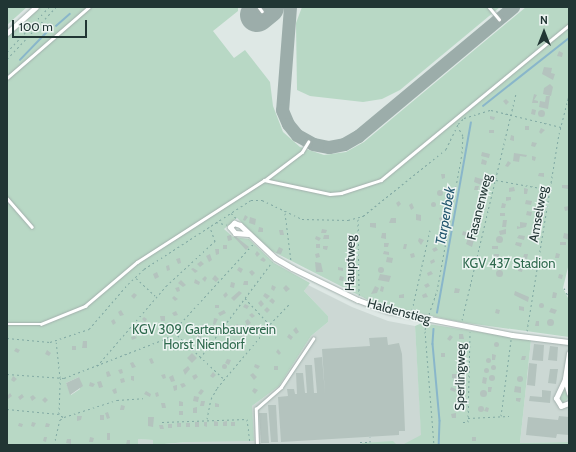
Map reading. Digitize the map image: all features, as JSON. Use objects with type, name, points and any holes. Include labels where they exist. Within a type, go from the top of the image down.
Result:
[{"type":"street","points":[[7,33],[36,7]]},
{"type":"street","name":"Haldenstieg","points":[[248,234],[235,233],[230,227],[234,223],[240,225],[255,241],[275,258],[292,268],[358,300],[427,320],[512,335],[569,342]]},
{"type":"street","points":[[569,353],[565,378],[556,400],[561,406],[569,403]]},
{"type":"street","points":[[565,378],[569,393]]},
{"type":"lane","points":[[7,78],[89,7]]},
{"type":"lane","points":[[259,7],[262,11]]},
{"type":"lane","points":[[489,7],[499,19]]},
{"type":"lane","points":[[264,180],[330,194],[342,193],[381,180],[569,25]]},
{"type":"lane","points":[[7,324],[41,324],[73,313],[95,298],[137,262],[264,180],[302,152],[308,142]]},
{"type":"lane","points":[[7,198],[32,228]]},
{"type":"lane","points":[[257,445],[256,409],[281,387],[313,339]]},
{"type":"path","points":[[7,52],[49,7]]},
{"type":"path","points":[[7,59],[56,7]]},
{"type":"path","name":"Fasanenweg","points":[[461,326],[472,272],[496,180],[516,94]]},
{"type":"path","name":"Amselweg","points":[[526,336],[552,190],[561,127],[569,95]]},
{"type":"path","points":[[7,338],[56,342],[92,327],[135,277],[244,203],[256,199],[302,219],[338,221],[358,218],[368,213],[446,149],[457,126],[464,118],[490,110],[561,127]]},
{"type":"path","points":[[434,445],[424,331],[437,291],[462,153],[463,136],[457,126]]},
{"type":"path","points":[[496,180],[552,190]]},
{"type":"path","points":[[285,212],[292,268]]},
{"type":"path","name":"Hauptweg","points":[[358,218],[358,300]]},
{"type":"path","points":[[216,222],[230,227]]},
{"type":"path","points":[[97,366],[156,297],[215,241],[210,226]]},
{"type":"path","points":[[410,316],[430,230]]},
{"type":"path","points":[[7,374],[60,378],[97,366],[158,342],[174,332],[255,241]]},
{"type":"path","points":[[200,358],[275,258]]},
{"type":"path","points":[[135,277],[156,297]]},
{"type":"path","points":[[564,288],[568,296]]},
{"type":"path","points":[[245,298],[270,325]]},
{"type":"path","points":[[207,419],[211,399],[224,378],[290,303]]},
{"type":"path","name":"Sperlingweg","points":[[463,422],[468,422],[470,327]]},
{"type":"path","points":[[174,332],[200,358],[224,378]]},
{"type":"path","points":[[501,416],[512,335]]},
{"type":"path","points":[[56,342],[60,378],[59,414]]},
{"type":"path","points":[[54,445],[60,420],[63,418],[117,400],[143,398]]},
{"type":"path","points":[[7,409],[59,414],[63,418]]},
{"type":"path","points":[[468,418],[509,416]]},
{"type":"path","points":[[162,422],[207,419],[247,419],[250,445]]},
{"type":"path","points":[[360,442],[370,441],[370,437]]},
{"type":"shaded area","points":[[308,285],[352,307],[388,321],[415,326],[422,445],[156,445],[187,442],[252,406],[279,386],[311,336],[328,322],[328,316],[304,291]]},
{"type":"shaded area","points":[[531,340],[569,345],[569,442],[520,443]]},
{"type":"shaded area","points":[[138,439],[153,440],[153,445],[138,445]]},
{"type":"green space","points":[[7,7],[27,7],[7,25]]},
{"type":"green space","points":[[40,7],[238,7],[238,11],[213,31],[234,58],[245,50],[270,82],[273,106],[283,132],[300,147],[324,155],[346,152],[364,142],[526,7],[569,7],[569,263],[563,288],[569,300],[569,337],[460,322],[376,304],[270,250],[237,218],[224,229],[233,237],[249,239],[274,263],[310,283],[304,291],[328,316],[328,322],[311,336],[279,386],[252,406],[254,441],[187,442],[153,445],[153,440],[138,439],[138,445],[7,445],[7,36]],"holes":[[[79,377],[80,389],[71,395],[66,383]]]},
{"type":"green space","points":[[302,7],[500,7],[400,90],[382,99],[363,102],[310,96],[297,90],[296,23]]},
{"type":"green space","points":[[422,323],[531,340],[520,443],[569,442],[569,445],[404,444],[421,435],[415,326]]},
{"type":"green space","points":[[563,386],[568,398],[563,403],[559,399]]},
{"type":"green space","points":[[393,441],[396,444],[362,445],[362,443]]},
{"type":"building","points":[[559,51],[563,53],[562,57],[557,56]]},
{"type":"building","points":[[544,67],[552,68],[551,73],[555,74],[553,80],[542,74]]},
{"type":"building","points":[[550,84],[553,87],[551,96],[543,94],[544,88]]},
{"type":"building","points":[[534,94],[537,95],[534,100],[538,101],[538,103],[532,103]]},
{"type":"building","points":[[546,96],[550,96],[548,109],[539,107],[540,101],[545,102]]},
{"type":"building","points":[[506,99],[509,102],[506,105],[503,101]]},
{"type":"building","points":[[532,109],[536,110],[535,115],[531,114]]},
{"type":"building","points":[[541,109],[544,110],[544,116],[541,117],[538,116],[537,113],[538,110]]},
{"type":"building","points":[[490,116],[495,117],[494,120],[490,119]]},
{"type":"building","points":[[525,126],[529,126],[529,130],[525,130]]},
{"type":"building","points":[[541,128],[545,130],[541,134],[539,132]]},
{"type":"building","points":[[489,130],[494,130],[494,133],[489,133]]},
{"type":"building","points":[[511,135],[514,136],[514,141],[510,140]]},
{"type":"building","points":[[532,142],[537,143],[535,147],[531,146]]},
{"type":"building","points":[[482,152],[490,154],[489,158],[481,156]]},
{"type":"building","points":[[514,153],[527,155],[526,157],[520,156],[519,162],[513,161]]},
{"type":"building","points":[[532,156],[536,157],[535,161],[532,160]]},
{"type":"building","points":[[482,159],[487,161],[486,165],[481,164]]},
{"type":"building","points":[[508,161],[511,163],[508,167],[505,166]]},
{"type":"building","points":[[539,173],[544,173],[544,177],[538,176]]},
{"type":"building","points":[[441,174],[445,174],[445,178],[442,179]]},
{"type":"building","points":[[475,177],[485,180],[484,186],[474,182]]},
{"type":"building","points":[[562,185],[569,185],[568,189],[562,188]]},
{"type":"building","points":[[475,186],[479,186],[478,190],[474,190]]},
{"type":"building","points":[[514,187],[515,191],[509,192],[509,188]]},
{"type":"building","points":[[524,188],[528,189],[527,194],[524,194]]},
{"type":"building","points":[[440,190],[443,193],[440,196],[437,193]]},
{"type":"building","points":[[506,197],[511,197],[511,200],[506,201]]},
{"type":"building","points":[[526,200],[532,201],[531,205],[525,204]]},
{"type":"building","points":[[399,201],[401,204],[398,207],[396,203]]},
{"type":"building","points":[[433,201],[436,204],[433,207],[430,204]]},
{"type":"building","points":[[412,203],[414,208],[411,210],[409,205]]},
{"type":"building","points":[[502,203],[506,204],[505,208],[501,208]]},
{"type":"building","points":[[569,206],[569,210],[565,211],[564,207]]},
{"type":"building","points":[[527,211],[532,212],[531,216],[526,215]]},
{"type":"building","points":[[500,213],[505,213],[505,216],[500,216]]},
{"type":"building","points":[[416,214],[421,215],[421,221],[416,220]]},
{"type":"building","points":[[245,215],[248,217],[245,221],[243,220]]},
{"type":"building","points":[[443,216],[445,219],[440,221],[439,218]]},
{"type":"building","points":[[250,217],[256,219],[255,225],[249,223]]},
{"type":"building","points":[[391,218],[396,218],[396,223],[389,223]]},
{"type":"building","points":[[503,220],[507,220],[506,227],[502,227]]},
{"type":"building","points":[[520,222],[527,223],[526,227],[517,229],[517,226],[520,227]]},
{"type":"building","points":[[370,223],[376,223],[376,228],[370,227]]},
{"type":"building","points":[[259,227],[263,228],[263,232],[258,232]]},
{"type":"building","points":[[472,228],[477,229],[477,233],[472,232]]},
{"type":"building","points":[[322,229],[327,230],[326,233],[321,233]]},
{"type":"building","points":[[506,229],[506,234],[500,235],[499,231]]},
{"type":"building","points":[[279,230],[283,230],[284,235],[280,235]]},
{"type":"building","points":[[463,231],[468,233],[467,236],[462,235]]},
{"type":"building","points":[[382,233],[386,233],[386,239],[381,238]]},
{"type":"building","points":[[564,233],[569,234],[569,240],[563,238]]},
{"type":"building","points":[[231,235],[232,240],[228,241],[227,236]]},
{"type":"building","points":[[324,235],[329,235],[329,239],[323,239]]},
{"type":"building","points":[[499,235],[502,236],[502,242],[499,243],[496,242],[495,239],[496,236]]},
{"type":"building","points":[[519,235],[525,236],[524,240],[517,238]]},
{"type":"building","points":[[235,236],[249,247],[246,250],[234,237]]},
{"type":"building","points":[[316,236],[321,238],[319,241],[315,239]]},
{"type":"building","points":[[419,238],[424,240],[421,245],[418,241]]},
{"type":"building","points":[[468,238],[474,240],[472,247],[466,244]]},
{"type":"building","points":[[516,242],[522,243],[521,247],[515,245]]},
{"type":"building","points":[[560,242],[566,242],[566,245],[560,245]]},
{"type":"building","points":[[384,243],[389,243],[388,247],[384,247]]},
{"type":"building","points":[[316,244],[320,244],[320,248],[316,248]]},
{"type":"building","points":[[404,244],[407,244],[406,249],[403,249]]},
{"type":"building","points":[[223,245],[227,245],[227,249],[223,249]]},
{"type":"building","points":[[323,246],[328,246],[327,250],[323,249]]},
{"type":"building","points":[[492,246],[498,246],[498,249],[492,249]]},
{"type":"building","points":[[279,247],[283,249],[281,254],[276,253]]},
{"type":"building","points":[[436,247],[438,250],[434,252],[432,249]]},
{"type":"building","points":[[215,249],[219,249],[219,254],[216,255]]},
{"type":"building","points":[[257,251],[260,254],[257,257],[255,254]]},
{"type":"building","points":[[384,251],[389,252],[389,255],[383,254]]},
{"type":"building","points":[[319,253],[320,257],[316,258],[315,254]]},
{"type":"building","points":[[414,253],[415,257],[411,258],[410,254]]},
{"type":"building","points":[[556,253],[560,254],[559,258],[555,258]]},
{"type":"building","points":[[210,254],[212,260],[209,262],[206,256]]},
{"type":"building","points":[[494,254],[499,254],[499,258],[494,258]]},
{"type":"building","points":[[524,254],[528,254],[527,259],[523,258]]},
{"type":"building","points":[[263,257],[266,260],[264,262],[260,260]]},
{"type":"building","points":[[387,257],[393,258],[392,263],[386,262]]},
{"type":"building","points":[[180,258],[181,263],[178,264],[176,259]]},
{"type":"building","points":[[434,259],[435,262],[431,264],[430,261]]},
{"type":"building","points":[[201,261],[204,264],[200,267],[197,264]]},
{"type":"building","points":[[315,262],[321,263],[323,272],[316,272]]},
{"type":"building","points":[[551,264],[556,264],[556,268],[551,268]]},
{"type":"building","points":[[169,265],[170,270],[167,271],[166,266]]},
{"type":"building","points":[[239,267],[243,269],[241,273],[237,270]]},
{"type":"building","points":[[338,267],[343,268],[343,271],[338,270]]},
{"type":"building","points":[[381,267],[384,270],[381,273],[378,270]]},
{"type":"building","points":[[518,267],[523,268],[522,272],[518,271]]},
{"type":"building","points":[[193,268],[198,271],[195,273],[191,269]]},
{"type":"building","points":[[252,270],[255,273],[252,276],[249,272]]},
{"type":"building","points":[[499,270],[502,273],[499,276],[496,273]]},
{"type":"building","points":[[431,271],[433,274],[428,276],[427,273]]},
{"type":"building","points":[[157,272],[159,277],[155,279],[153,274]]},
{"type":"building","points":[[380,274],[391,276],[389,282],[378,280]]},
{"type":"building","points":[[559,274],[563,275],[562,279],[558,278]]},
{"type":"building","points":[[215,275],[219,279],[216,282],[212,279]]},
{"type":"building","points":[[205,276],[207,278],[205,282],[202,279]]},
{"type":"building","points":[[340,276],[344,277],[343,281],[339,280]]},
{"type":"building","points":[[349,276],[356,278],[355,285],[347,283]]},
{"type":"building","points":[[195,279],[200,282],[199,285],[194,283]]},
{"type":"building","points":[[181,280],[186,285],[183,287],[178,283]]},
{"type":"building","points":[[244,281],[248,281],[248,285],[243,285]]},
{"type":"building","points":[[231,282],[235,283],[234,288],[230,287]]},
{"type":"building","points":[[428,283],[430,286],[426,288],[424,285]]},
{"type":"building","points":[[272,285],[276,287],[274,291],[271,289]]},
{"type":"building","points":[[286,285],[290,289],[286,292],[283,288]]},
{"type":"building","points":[[375,286],[379,288],[377,293],[371,294]]},
{"type":"building","points":[[381,286],[384,287],[383,292],[380,291]]},
{"type":"building","points":[[179,287],[180,291],[177,292],[175,288]]},
{"type":"building","points":[[455,288],[460,289],[459,293],[454,293]]},
{"type":"building","points":[[239,291],[242,293],[234,301],[231,298]]},
{"type":"building","points":[[515,291],[529,297],[528,302],[514,295]]},
{"type":"building","points":[[226,292],[228,295],[225,298],[223,295]]},
{"type":"building","points":[[553,292],[557,293],[556,298],[552,298]]},
{"type":"building","points":[[134,293],[137,295],[134,299],[131,296]]},
{"type":"building","points":[[265,293],[270,296],[267,299],[263,296]]},
{"type":"building","points":[[426,293],[428,297],[423,298],[422,295]]},
{"type":"building","points":[[404,294],[404,298],[399,298],[399,295]]},
{"type":"building","points":[[174,296],[178,299],[175,301],[172,298]]},
{"type":"building","points":[[272,298],[275,301],[273,304],[269,301]]},
{"type":"building","points":[[261,300],[264,304],[261,307],[258,303]]},
{"type":"building","points":[[541,302],[544,305],[541,308],[538,305]]},
{"type":"building","points":[[245,304],[249,306],[247,309],[243,307]]},
{"type":"building","points":[[215,305],[219,305],[219,308],[215,308]]},
{"type":"building","points":[[519,306],[524,307],[524,311],[519,310]]},
{"type":"building","points":[[267,307],[270,310],[267,313],[264,310]]},
{"type":"building","points":[[551,308],[557,310],[555,314],[549,312]]},
{"type":"building","points":[[496,309],[500,310],[499,314],[495,313]]},
{"type":"building","points":[[121,310],[124,315],[120,316],[118,312]]},
{"type":"building","points":[[224,310],[226,313],[220,316],[218,313]]},
{"type":"building","points":[[176,311],[178,315],[174,316],[172,313]]},
{"type":"building","points":[[252,313],[255,316],[252,318],[249,315]]},
{"type":"building","points":[[160,316],[165,316],[165,321],[161,321]]},
{"type":"building","points":[[144,317],[147,319],[145,322],[142,319]]},
{"type":"building","points":[[214,318],[218,319],[215,325],[213,324]]},
{"type":"building","points":[[114,319],[116,323],[113,325],[111,321]]},
{"type":"building","points":[[248,319],[251,323],[247,326],[245,321]]},
{"type":"building","points":[[550,319],[553,322],[550,325],[547,322]]},
{"type":"building","points":[[536,321],[539,321],[539,326],[535,326]]},
{"type":"building","points":[[203,324],[207,328],[204,330],[201,327]]},
{"type":"building","points":[[237,324],[240,326],[238,329],[235,327]]},
{"type":"building","points":[[141,326],[143,330],[138,332],[136,328]]},
{"type":"building","points":[[296,327],[299,332],[296,334],[293,330]]},
{"type":"building","points":[[199,334],[202,337],[199,340],[196,337]]},
{"type":"building","points":[[243,334],[246,337],[244,339],[241,336]]},
{"type":"building","points":[[289,334],[293,337],[291,340],[287,337]]},
{"type":"building","points":[[459,334],[463,334],[464,339],[459,339]]},
{"type":"building","points":[[450,335],[453,337],[450,341],[447,339]]},
{"type":"building","points":[[135,336],[137,338],[132,340],[131,337]]},
{"type":"building","points":[[387,337],[388,345],[399,343],[402,354],[405,431],[399,431],[399,435],[281,442],[278,397],[288,396],[287,389],[294,389],[295,394],[297,394],[296,373],[303,373],[305,393],[307,393],[305,365],[312,365],[314,393],[317,393],[314,358],[322,357],[325,394],[322,349],[370,346],[369,338]]},
{"type":"building","points":[[234,339],[238,342],[236,345],[232,342]]},
{"type":"building","points":[[83,341],[87,341],[87,348],[82,348]]},
{"type":"building","points":[[494,342],[498,342],[498,346],[494,346]]},
{"type":"building","points":[[534,344],[544,345],[543,361],[532,360]]},
{"type":"building","points":[[72,346],[76,346],[76,350],[72,350]]},
{"type":"building","points":[[550,346],[558,347],[557,361],[548,360]]},
{"type":"building","points":[[16,348],[20,350],[18,353],[14,351]]},
{"type":"building","points":[[278,349],[281,353],[279,355],[276,352]]},
{"type":"building","points":[[47,350],[51,353],[49,356],[45,354]]},
{"type":"building","points":[[192,353],[197,358],[192,363],[187,358]]},
{"type":"building","points":[[441,353],[445,353],[445,357],[441,357]]},
{"type":"building","points":[[492,354],[496,355],[495,360],[492,360]]},
{"type":"building","points":[[522,356],[526,356],[525,360],[521,360]]},
{"type":"building","points":[[488,357],[491,360],[488,363],[485,360]]},
{"type":"building","points":[[152,358],[154,363],[151,364],[149,359]]},
{"type":"building","points":[[227,359],[231,360],[229,365],[225,363]]},
{"type":"building","points":[[133,362],[136,367],[132,368],[130,363]]},
{"type":"building","points":[[529,363],[537,364],[535,386],[527,385]]},
{"type":"building","points":[[222,364],[226,364],[226,368],[222,368]]},
{"type":"building","points":[[255,364],[260,366],[258,369],[254,367]]},
{"type":"building","points":[[491,365],[495,365],[495,369],[491,369]]},
{"type":"building","points":[[188,366],[190,369],[185,375],[183,370]]},
{"type":"building","points":[[274,366],[278,366],[278,370],[274,370]]},
{"type":"building","points":[[486,367],[489,370],[486,373],[483,370]]},
{"type":"building","points":[[122,369],[123,373],[120,374],[118,370]]},
{"type":"building","points":[[550,369],[558,369],[556,384],[548,383]]},
{"type":"building","points":[[109,371],[111,376],[107,377],[106,372]]},
{"type":"building","points":[[213,372],[216,375],[213,378],[210,376]]},
{"type":"building","points":[[253,373],[257,377],[254,380],[250,375]]},
{"type":"building","points":[[165,374],[166,378],[163,379],[161,375]]},
{"type":"building","points":[[196,374],[198,377],[194,380],[192,376]]},
{"type":"building","points":[[452,374],[459,374],[457,380],[452,378]]},
{"type":"building","points":[[173,375],[175,381],[171,382],[169,377]]},
{"type":"building","points":[[492,375],[495,378],[492,381],[489,378]]},
{"type":"building","points":[[13,376],[17,379],[14,382],[11,380]]},
{"type":"building","points":[[131,376],[134,376],[134,381],[131,380]]},
{"type":"building","points":[[520,376],[523,379],[520,382],[517,379]]},
{"type":"building","points":[[79,377],[83,386],[70,395],[66,383]]},
{"type":"building","points":[[483,377],[487,378],[486,384],[482,383]]},
{"type":"building","points":[[124,378],[125,382],[121,383],[120,379]]},
{"type":"building","points":[[101,381],[103,387],[99,388],[97,382]]},
{"type":"building","points":[[90,382],[95,384],[93,387],[89,386]]},
{"type":"building","points":[[184,383],[186,386],[182,388],[180,384]]},
{"type":"building","points":[[177,385],[177,390],[174,391],[173,386]]},
{"type":"building","points":[[515,386],[521,387],[521,393],[514,392]]},
{"type":"building","points":[[451,387],[456,389],[455,392],[450,390]]},
{"type":"building","points":[[488,387],[492,387],[491,392],[488,392]]},
{"type":"building","points":[[116,388],[117,393],[114,394],[112,390]]},
{"type":"building","points":[[254,388],[258,390],[255,394],[252,391]]},
{"type":"building","points":[[201,389],[204,391],[201,395],[198,393]]},
{"type":"building","points":[[483,390],[486,393],[483,396],[480,393]]},
{"type":"building","points":[[542,390],[551,391],[550,403],[529,401],[530,396],[542,397]]},
{"type":"building","points":[[146,391],[151,394],[150,397],[144,394]]},
{"type":"building","points":[[158,392],[159,396],[156,397],[155,393]]},
{"type":"building","points":[[10,393],[12,396],[8,399],[7,396]]},
{"type":"building","points":[[22,394],[24,397],[20,400],[18,397]]},
{"type":"building","points":[[33,395],[36,398],[32,401],[30,397]]},
{"type":"building","points":[[194,396],[199,397],[198,402],[193,401]]},
{"type":"building","points":[[45,397],[48,400],[45,403],[42,400]]},
{"type":"building","points":[[516,398],[521,398],[520,402],[516,401]]},
{"type":"building","points":[[179,401],[183,402],[183,406],[179,406]]},
{"type":"building","points":[[201,401],[205,401],[204,406],[200,406]]},
{"type":"building","points":[[161,403],[165,403],[166,408],[162,408]]},
{"type":"building","points":[[215,403],[219,404],[219,407],[215,407]]},
{"type":"building","points":[[121,405],[125,406],[124,410],[120,410]]},
{"type":"building","points":[[268,405],[276,405],[278,442],[271,442]]},
{"type":"building","points":[[481,406],[484,409],[481,412],[478,409]]},
{"type":"building","points":[[197,407],[197,413],[193,413],[193,408]]},
{"type":"building","points":[[486,407],[489,408],[488,412],[484,411]]},
{"type":"building","points":[[179,411],[183,411],[183,415],[179,415]]},
{"type":"building","points":[[108,412],[110,418],[107,419],[105,413]]},
{"type":"building","points":[[259,413],[267,413],[269,443],[261,443]]},
{"type":"building","points":[[456,413],[456,418],[452,418],[451,414]]},
{"type":"building","points":[[100,415],[104,415],[104,420],[100,420]]},
{"type":"building","points":[[77,416],[82,416],[81,420],[77,421]]},
{"type":"building","points":[[559,416],[569,417],[569,435],[557,434],[556,438],[526,435],[528,417],[558,420]]},
{"type":"building","points":[[148,417],[154,417],[153,427],[148,426]]},
{"type":"building","points":[[214,421],[218,422],[218,426],[214,426]]},
{"type":"building","points":[[227,421],[227,426],[223,426],[223,422]]},
{"type":"building","points":[[32,422],[36,423],[34,427],[31,426]]},
{"type":"building","points":[[195,422],[199,422],[199,427],[195,427]]},
{"type":"building","points":[[204,422],[207,422],[207,427],[204,426]]},
{"type":"building","points":[[231,422],[235,422],[235,426],[231,426]]},
{"type":"building","points":[[19,423],[23,424],[22,427],[18,426]]},
{"type":"building","points":[[46,423],[50,424],[49,427],[45,427]]},
{"type":"building","points":[[177,423],[181,423],[181,427],[177,427]]},
{"type":"building","points":[[186,423],[190,423],[190,427],[186,427]]},
{"type":"building","points":[[168,424],[172,424],[172,428],[168,428]]},
{"type":"building","points":[[159,425],[163,425],[164,429],[160,429]]},
{"type":"building","points":[[107,433],[110,433],[110,440],[107,440]]},
{"type":"building","points":[[44,437],[47,437],[46,442],[43,441]]},
{"type":"building","points":[[90,437],[94,438],[93,442],[89,442]]},
{"type":"building","points":[[472,437],[476,437],[476,441],[472,441]]},
{"type":"building","points":[[67,439],[71,439],[71,444],[66,443]]},
{"type":"building","points":[[127,440],[130,440],[130,445],[126,445]]},
{"type":"waterway","points":[[56,26],[70,14]]},
{"type":"waterway","points":[[20,60],[48,31]]},
{"type":"waterway","points":[[483,106],[569,38]]},
{"type":"waterway","name":"Tarpenbek","points":[[437,313],[471,123]]},
{"type":"waterway","name":"Tarpenbek","points":[[434,329],[433,344],[440,421],[439,445]]},
{"type":"taxiway","points":[[290,7],[282,110],[288,124],[297,135],[313,144],[329,147],[344,144],[358,136],[513,7]]},
{"type":"runway","points":[[257,15],[267,7]]},
{"type":"park label","name":"KGV 437 Stadion","points":[[509,263]]},
{"type":"park label","name":"KGV 309 Gartenbauverein Horst Niendorf","points":[[204,338]]}]
